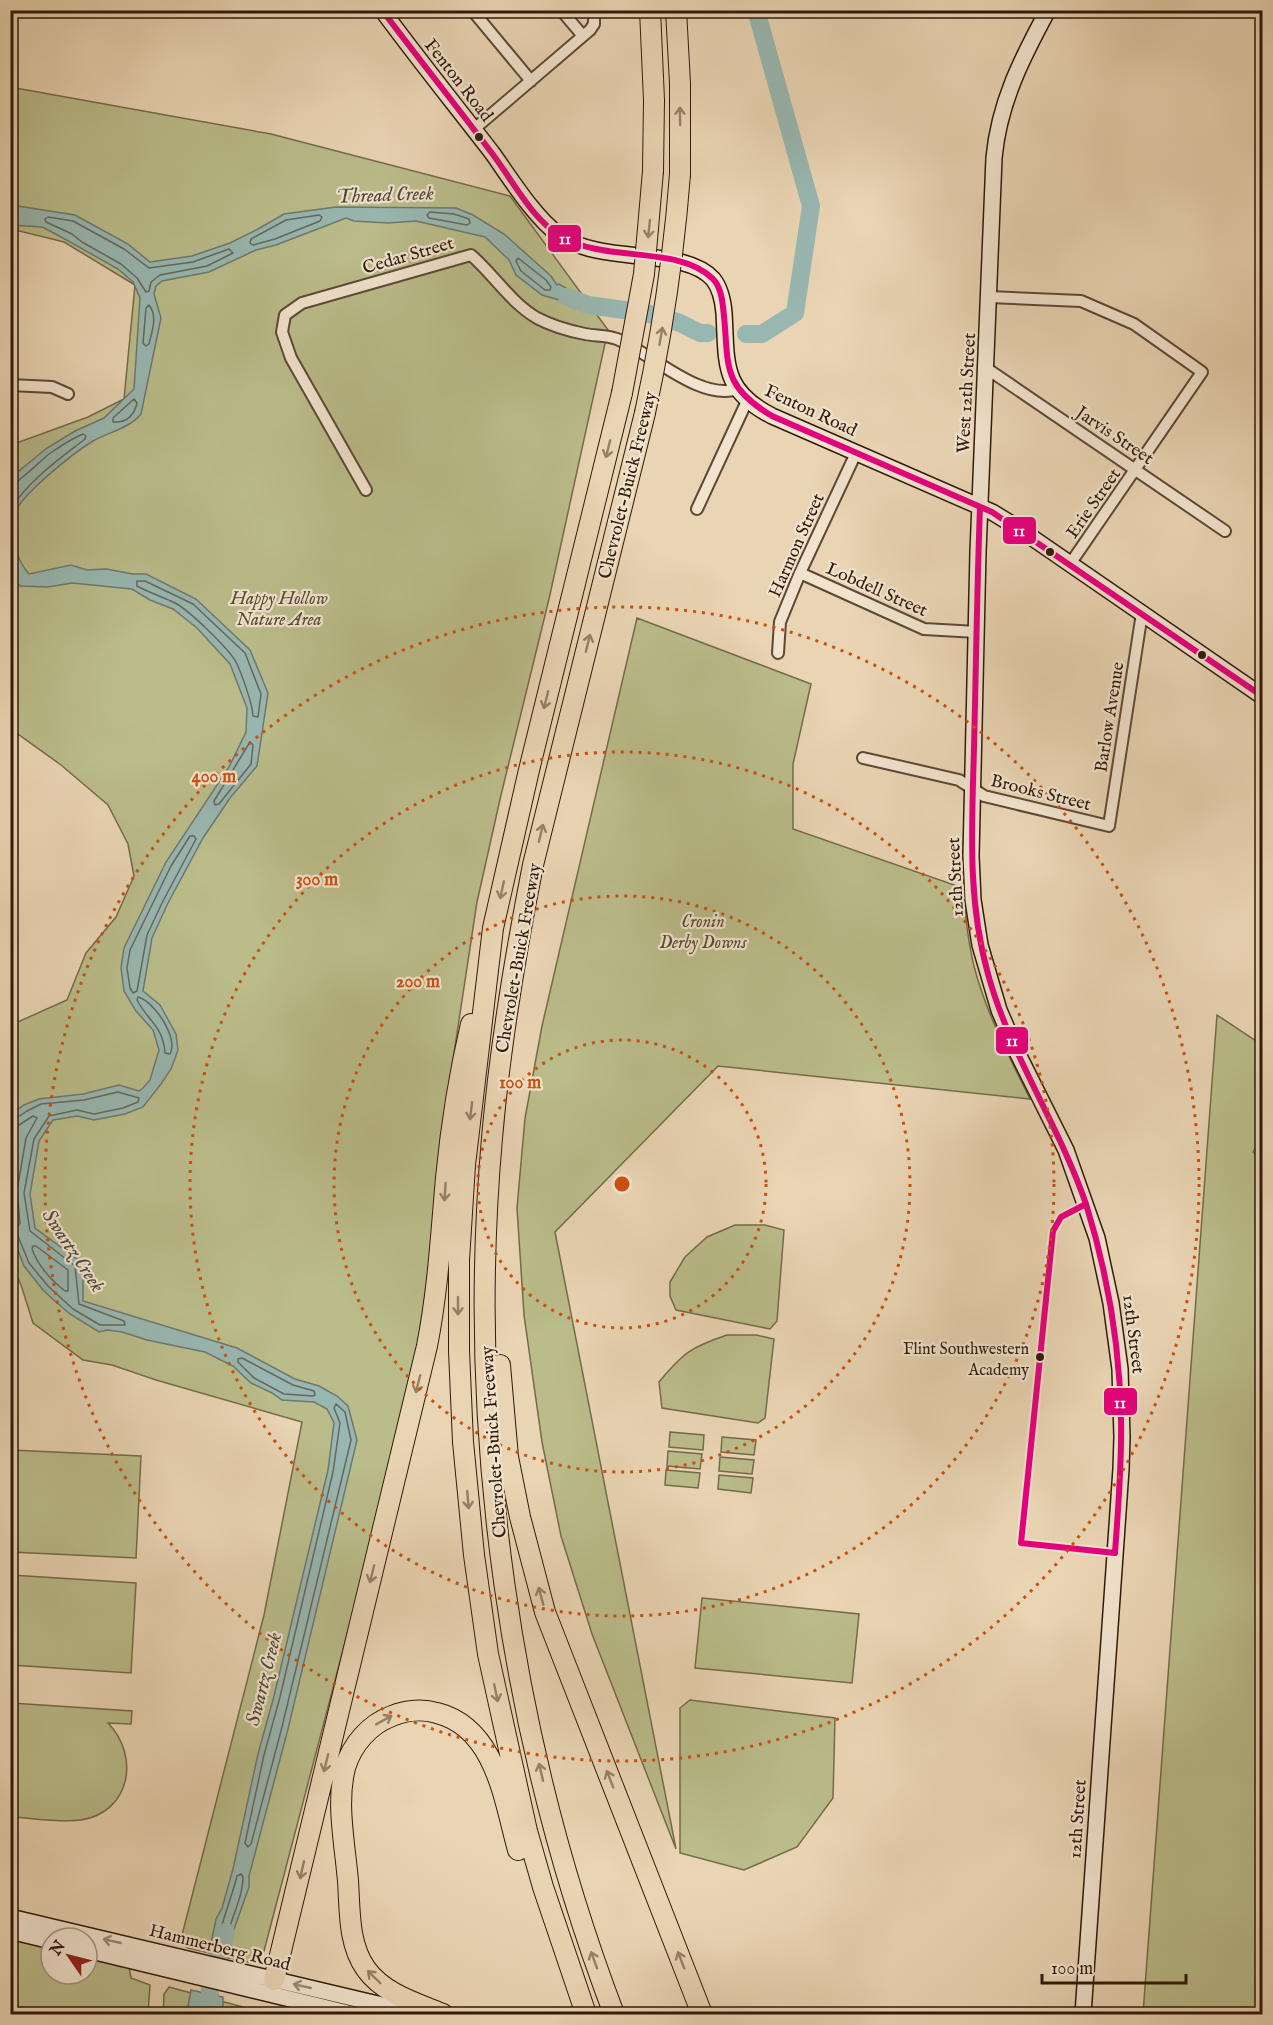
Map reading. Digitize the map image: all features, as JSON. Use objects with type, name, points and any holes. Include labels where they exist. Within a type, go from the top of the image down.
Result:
[{"type":"highway","name":"Chevrolet-Buick Freeway","points":[[585,2014],[543,1887],[513,1775],[488,1654],[468,1508],[459,1361],[460,1214],[493,928],[521,804],[622,393],[644,274],[653,171],[654,100],[650,10]]},
{"type":"highway","name":"Chevrolet-Buick Freeway","points":[[614,2014],[586,1937],[548,1805],[519,1676],[507,1602],[492,1474],[485,1286],[492,1139],[507,1006],[533,865],[645,413],[668,296],[680,174],[680,83],[676,10]]},
{"type":"highway","points":[[274,1980],[429,1336],[438,1286],[446,1178],[459,1075],[493,928]]},
{"type":"highway","points":[[492,1139],[501,1388],[508,1457],[523,1528],[555,1641],[702,2014]]},
{"type":"highway","points":[[443,2014],[400,1996],[374,1978],[361,1960],[354,1941],[351,1920],[342,1808],[346,1766],[356,1744],[363,1735],[382,1720],[404,1712],[429,1711],[453,1718],[471,1731],[485,1749],[500,1783],[544,1931],[585,2014]]},
{"type":"street","name":"Fenton Road","points":[[382,10],[543,220],[564,238],[601,252],[684,262],[697,266],[707,273],[718,287],[723,301],[728,366],[737,389],[747,401],[772,416],[980,507],[1015,526],[1263,696]]},
{"type":"street","points":[[472,10],[531,81]]},
{"type":"street","points":[[561,10],[583,36]]},
{"type":"street","points":[[474,130],[583,36],[594,24],[594,10]]},
{"type":"street","name":"West 12th Street","points":[[973,790],[980,507],[993,178],[1000,118],[1019,67],[1048,10]]},
{"type":"street","name":"Cedar Street","points":[[366,490],[291,358],[282,332],[285,315],[302,303],[459,257],[471,255],[515,301],[538,318],[580,332],[617,339],[673,372],[709,389],[727,392],[737,389]]},
{"type":"street","name":"Erie Street","points":[[990,297],[1081,302],[1134,324],[1202,372],[1070,564]]},
{"type":"street","name":"Jarvis Street","points":[[986,368],[1226,531]]},
{"type":"street","points":[[10,385],[52,387],[68,394]]},
{"type":"street","points":[[697,509],[747,401]]},
{"type":"street","name":"Harmon Street","points":[[778,653],[780,622],[800,573],[856,453]]},
{"type":"street","name":"Lobdell Street","points":[[800,573],[924,629],[977,632]]},
{"type":"street","name":"Barlow Avenue","points":[[1109,826],[1142,613]]},
{"type":"street","name":"Brooks Street","points":[[863,758],[958,780],[984,796],[1109,826]]},
{"type":"street","name":"12th Street","points":[[973,790],[971,856],[973,900],[986,968],[1007,1031],[1055,1125],[1086,1204],[1107,1281],[1120,1369],[1121,1469],[1083,2014]]},
{"type":"street","name":"Hammerberg Road","points":[[10,1917],[196,1969]]},
{"type":"street","points":[[10,1931],[39,1938]]},
{"type":"street","name":"Hammerberg Road","points":[[99,1952],[236,1978],[285,1998],[352,2014]]},
{"type":"street","name":"Hammerberg Road","points":[[236,1978],[274,1980],[420,2014]]},
{"type":"street","points":[[274,1980],[277,1990],[285,1998]]},
{"type":"green space","name":"Happy Hollow Nature Area","points":[[10,87],[271,134],[510,196],[608,330],[549,599],[477,902],[443,1125],[424,1326],[354,1608],[264,1951],[258,1959],[248,1962],[188,1948],[182,1943],[182,1935],[264,1615],[302,1422],[112,1365],[83,1360],[33,1323],[21,1285],[11,1263],[11,1025],[67,1000],[86,953],[116,917],[134,876],[128,844],[108,805],[61,765],[11,729],[11,445],[88,417],[124,399],[135,285],[64,242],[11,229]]},
{"type":"green space","name":"Cronin Derby Downs","points":[[637,618],[811,684],[793,764],[793,829],[963,888],[970,947],[979,983],[999,1034],[1030,1099],[718,1066],[555,1232],[676,1849],[592,1634],[561,1536],[542,1442],[524,1315],[517,1208],[525,1118],[542,1026]]},
{"type":"green space","points":[[1217,1015],[1262,1045],[1262,1136],[1253,1152],[1262,1159],[1262,2014],[1143,2014]]},
{"type":"green space","points":[[735,1225],[765,1225],[784,1230],[777,1321],[770,1329],[676,1310],[670,1296],[670,1282],[685,1257],[707,1237]]},
{"type":"green space","points":[[727,1335],[756,1335],[774,1339],[765,1418],[758,1423],[662,1408],[659,1382],[667,1372],[696,1347]]},
{"type":"green space","points":[[670,1432],[704,1435],[703,1450],[669,1447]]},
{"type":"green space","points":[[722,1437],[756,1440],[754,1455],[721,1452]]},
{"type":"green space","points":[[11,1450],[141,1456],[136,1558],[11,1552]]},
{"type":"green space","points":[[668,1451],[702,1454],[700,1469],[667,1466]]},
{"type":"green space","points":[[720,1457],[754,1460],[752,1474],[719,1471]]},
{"type":"green space","points":[[666,1470],[700,1473],[698,1488],[665,1485]]},
{"type":"green space","points":[[719,1475],[753,1478],[751,1493],[718,1489]]},
{"type":"green space","points":[[11,1575],[136,1583],[131,1673],[11,1665]]},
{"type":"green space","points":[[702,1598],[859,1614],[852,1683],[695,1668]]},
{"type":"green space","points":[[690,1700],[835,1718],[833,1798],[797,1847],[744,1870],[680,1853],[680,1708]]},
{"type":"green space","points":[[11,1703],[132,1711],[131,1724],[108,1723],[118,1736],[127,1766],[120,1794],[111,1806],[98,1815],[73,1821],[11,1817]]},
{"type":"green space","points":[[10,1938],[39,1945],[39,1986],[99,1986],[99,1960],[129,1967],[131,1978],[150,1985],[148,2014],[11,2014]]},
{"type":"green space","points":[[169,1987],[269,2014],[163,2014],[164,1994]]},
{"type":"water","points":[[11,205],[75,215],[128,244],[150,262],[192,256],[230,243],[284,214],[336,207],[456,208],[473,215],[504,234],[551,276],[557,285],[584,296],[594,310],[542,295],[516,275],[509,260],[485,237],[416,221],[388,223],[354,221],[346,218],[276,245],[256,250],[209,272],[162,281],[156,286],[154,294],[161,318],[141,414],[125,426],[93,441],[73,455],[35,487],[17,508],[13,517],[17,554],[29,574],[71,565],[87,570],[106,569],[146,574],[196,599],[250,650],[268,693],[257,766],[230,798],[203,838],[152,938],[143,991],[160,1005],[176,1034],[178,1050],[171,1069],[143,1107],[125,1114],[94,1120],[77,1116],[53,1120],[39,1141],[30,1194],[35,1228],[81,1262],[83,1301],[237,1348],[295,1379],[319,1386],[337,1396],[348,1406],[357,1440],[288,1729],[249,1876],[249,1887],[233,1932],[229,1958],[209,1953],[216,1919],[222,1908],[233,1869],[258,1754],[328,1470],[334,1423],[327,1409],[314,1402],[282,1400],[251,1383],[233,1366],[205,1352],[147,1340],[122,1332],[107,1330],[99,1332],[70,1314],[43,1290],[24,1266],[11,1232],[10,1115],[24,1105],[39,1099],[83,1094],[119,1085],[139,1091],[150,1080],[159,1050],[153,1030],[136,1011],[124,991],[121,968],[124,948],[166,862],[229,767],[246,732],[247,708],[230,664],[197,628],[173,609],[150,600],[132,589],[72,583],[48,587],[20,586],[11,575],[11,481],[19,471],[47,448],[75,431],[104,418],[134,389],[140,298],[133,282],[118,269],[42,227],[11,225]]},
{"type":"water","points":[[191,1990],[223,1997],[223,2014],[190,2014],[188,2006]]},
{"type":"waterway","name":"Thread Creek","points":[[746,334],[762,334],[795,313],[811,206],[756,10]]},
{"type":"waterway","name":"Thread Creek","points":[[567,297],[588,305],[646,313],[680,323],[700,333],[708,333]]},
{"type":"waterway","name":"Swartz Creek","points":[[209,2014],[210,1989],[226,1932]]},
{"type":"transit line","name":"11","points":[[382,10],[531,208],[549,228],[578,244],[680,261],[697,268],[715,281],[722,299],[730,370],[743,393],[755,404],[772,416],[992,512],[1262,696]]},
{"type":"transit line","name":"11","points":[[980,507],[972,862],[981,946],[997,1004],[1086,1204]]},
{"type":"transit line","name":"11","points":[[1086,1204],[1101,1257],[1118,1365],[1121,1454],[1115,1553],[1021,1543],[1053,1231],[1061,1217],[1086,1204]]},
{"type":"place","name":"Flint Southwestern Academy","points":[[1040,1357]]}]
